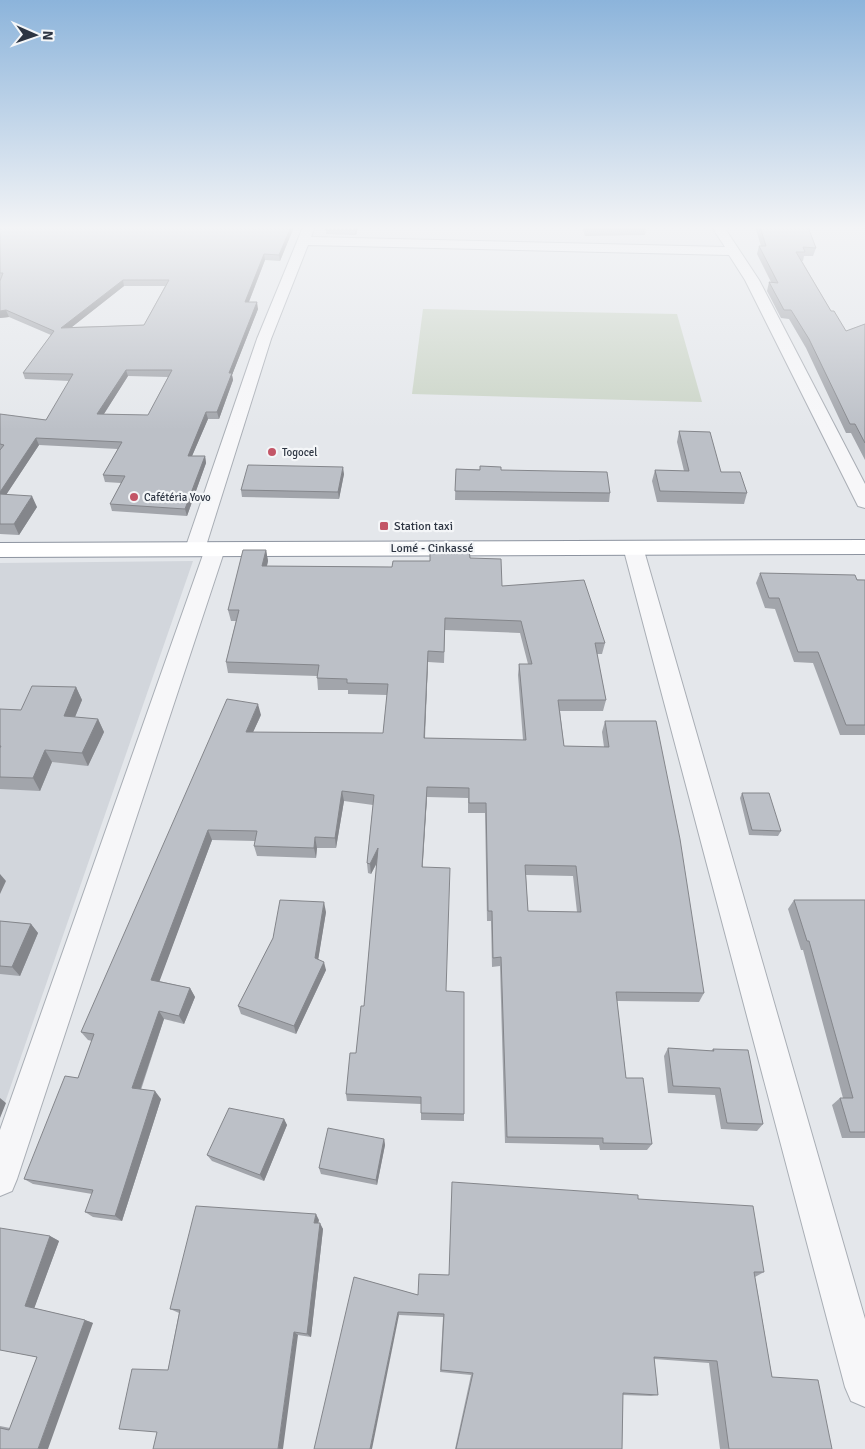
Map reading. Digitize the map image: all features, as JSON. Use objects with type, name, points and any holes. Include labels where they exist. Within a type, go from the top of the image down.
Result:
[{"type":"highway","name":"Lomé - Cinkassé","points":[[0,550],[865,547]]},
{"type":"street","points":[[0,1179],[205,549],[264,339],[282,295]]},
{"type":"street","points":[[759,295],[865,502]]},
{"type":"street","points":[[633,547],[865,1388]]},
{"type":"shaded area","points":[[193,561],[0,1117],[0,563]]},
{"type":"green space","points":[[423,309],[677,314],[702,402],[412,394]]},
{"type":"building","points":[[0,295],[104,295],[61,328],[144,325],[161,295],[248,295],[245,302],[257,302],[229,373],[232,373],[217,412],[206,412],[188,456],[205,456],[185,509],[110,504],[125,476],[103,475],[122,442],[36,438],[0,492],[0,450],[4,445],[0,444],[0,414],[46,420],[73,374],[23,373],[54,331],[6,310],[0,311]],"holes":[[[126,370],[172,370],[148,415],[97,414]]]},
{"type":"building","points":[[776,295],[821,295],[846,331],[865,324],[865,443],[855,424],[850,424],[809,339],[791,310],[784,310]]},
{"type":"building","points":[[679,431],[710,432],[721,472],[740,472],[747,493],[660,491],[655,470],[689,471]]},
{"type":"building","points":[[248,465],[343,467],[338,492],[241,490]]},
{"type":"building","points":[[480,466],[501,467],[501,470],[607,472],[610,493],[455,491],[456,469],[480,470]]},
{"type":"building","points":[[0,494],[32,496],[14,524],[0,524]]},
{"type":"building","points":[[430,549],[469,549],[470,558],[501,559],[502,586],[584,580],[605,643],[595,643],[606,700],[558,700],[564,746],[609,747],[605,721],[656,721],[680,839],[704,993],[616,992],[626,1078],[643,1078],[652,1144],[603,1143],[603,1138],[507,1137],[501,957],[493,958],[492,911],[488,911],[486,803],[469,803],[469,788],[427,787],[422,867],[450,868],[446,991],[464,992],[464,1114],[421,1113],[421,1097],[346,1094],[350,1053],[356,1053],[361,1006],[364,1006],[378,848],[370,864],[367,863],[374,795],[342,791],[335,838],[315,837],[314,848],[254,846],[257,831],[208,830],[151,980],[190,988],[179,1016],[159,1011],[132,1088],[155,1091],[115,1216],[85,1212],[93,1190],[24,1179],[65,1076],[78,1078],[94,1034],[81,1032],[227,699],[258,704],[246,732],[383,733],[388,684],[347,683],[347,679],[317,678],[319,665],[226,662],[239,610],[228,610],[243,550],[266,550],[262,566],[392,567],[393,561],[430,561]],"holes":[[[445,618],[521,621],[532,664],[519,664],[526,740],[424,738],[428,651],[444,652]],[[525,865],[576,866],[581,912],[528,911]]]},
{"type":"building","points":[[760,573],[855,575],[857,580],[865,580],[865,725],[846,725],[818,652],[798,652],[779,598],[769,598]]},
{"type":"building","points":[[32,686],[76,687],[64,716],[98,719],[82,753],[45,750],[33,778],[0,777],[0,709],[21,710]]},
{"type":"building","points":[[742,793],[769,793],[781,831],[752,830]]},
{"type":"building","points":[[280,900],[324,902],[315,958],[324,962],[294,1026],[238,1006],[273,938]]},
{"type":"building","points":[[794,900],[865,900],[865,1132],[850,1132],[840,1098],[853,1098],[809,941],[807,941]]},
{"type":"building","points":[[0,921],[31,924],[12,967],[0,966]]},
{"type":"building","points":[[668,1048],[714,1051],[713,1049],[748,1050],[763,1124],[727,1123],[720,1088],[673,1086]]},
{"type":"building","points":[[229,1108],[284,1119],[260,1175],[207,1155]]},
{"type":"building","points":[[328,1128],[384,1139],[376,1180],[319,1168]]},
{"type":"building","points":[[452,1182],[638,1195],[638,1199],[753,1206],[764,1272],[754,1272],[772,1377],[818,1380],[832,1449],[729,1449],[717,1361],[654,1357],[658,1395],[623,1393],[622,1449],[456,1449],[473,1373],[441,1370],[444,1314],[398,1312],[370,1449],[314,1449],[354,1277],[418,1295],[419,1274],[449,1275]]},
{"type":"building","points":[[196,1206],[316,1214],[314,1223],[320,1223],[307,1334],[294,1332],[278,1449],[153,1449],[157,1432],[119,1429],[132,1369],[168,1370],[180,1310],[170,1309]]},
{"type":"building","points":[[0,1228],[50,1236],[25,1306],[85,1320],[38,1449],[0,1449],[0,1428],[9,1430],[37,1357],[0,1350]]},
{"type":"place","name":"Togocel","points":[[272,452]]},
{"type":"place","name":"Cafétéria Yovo","points":[[134,497]]},
{"type":"place","name":"Station taxi","points":[[384,526]]}]
